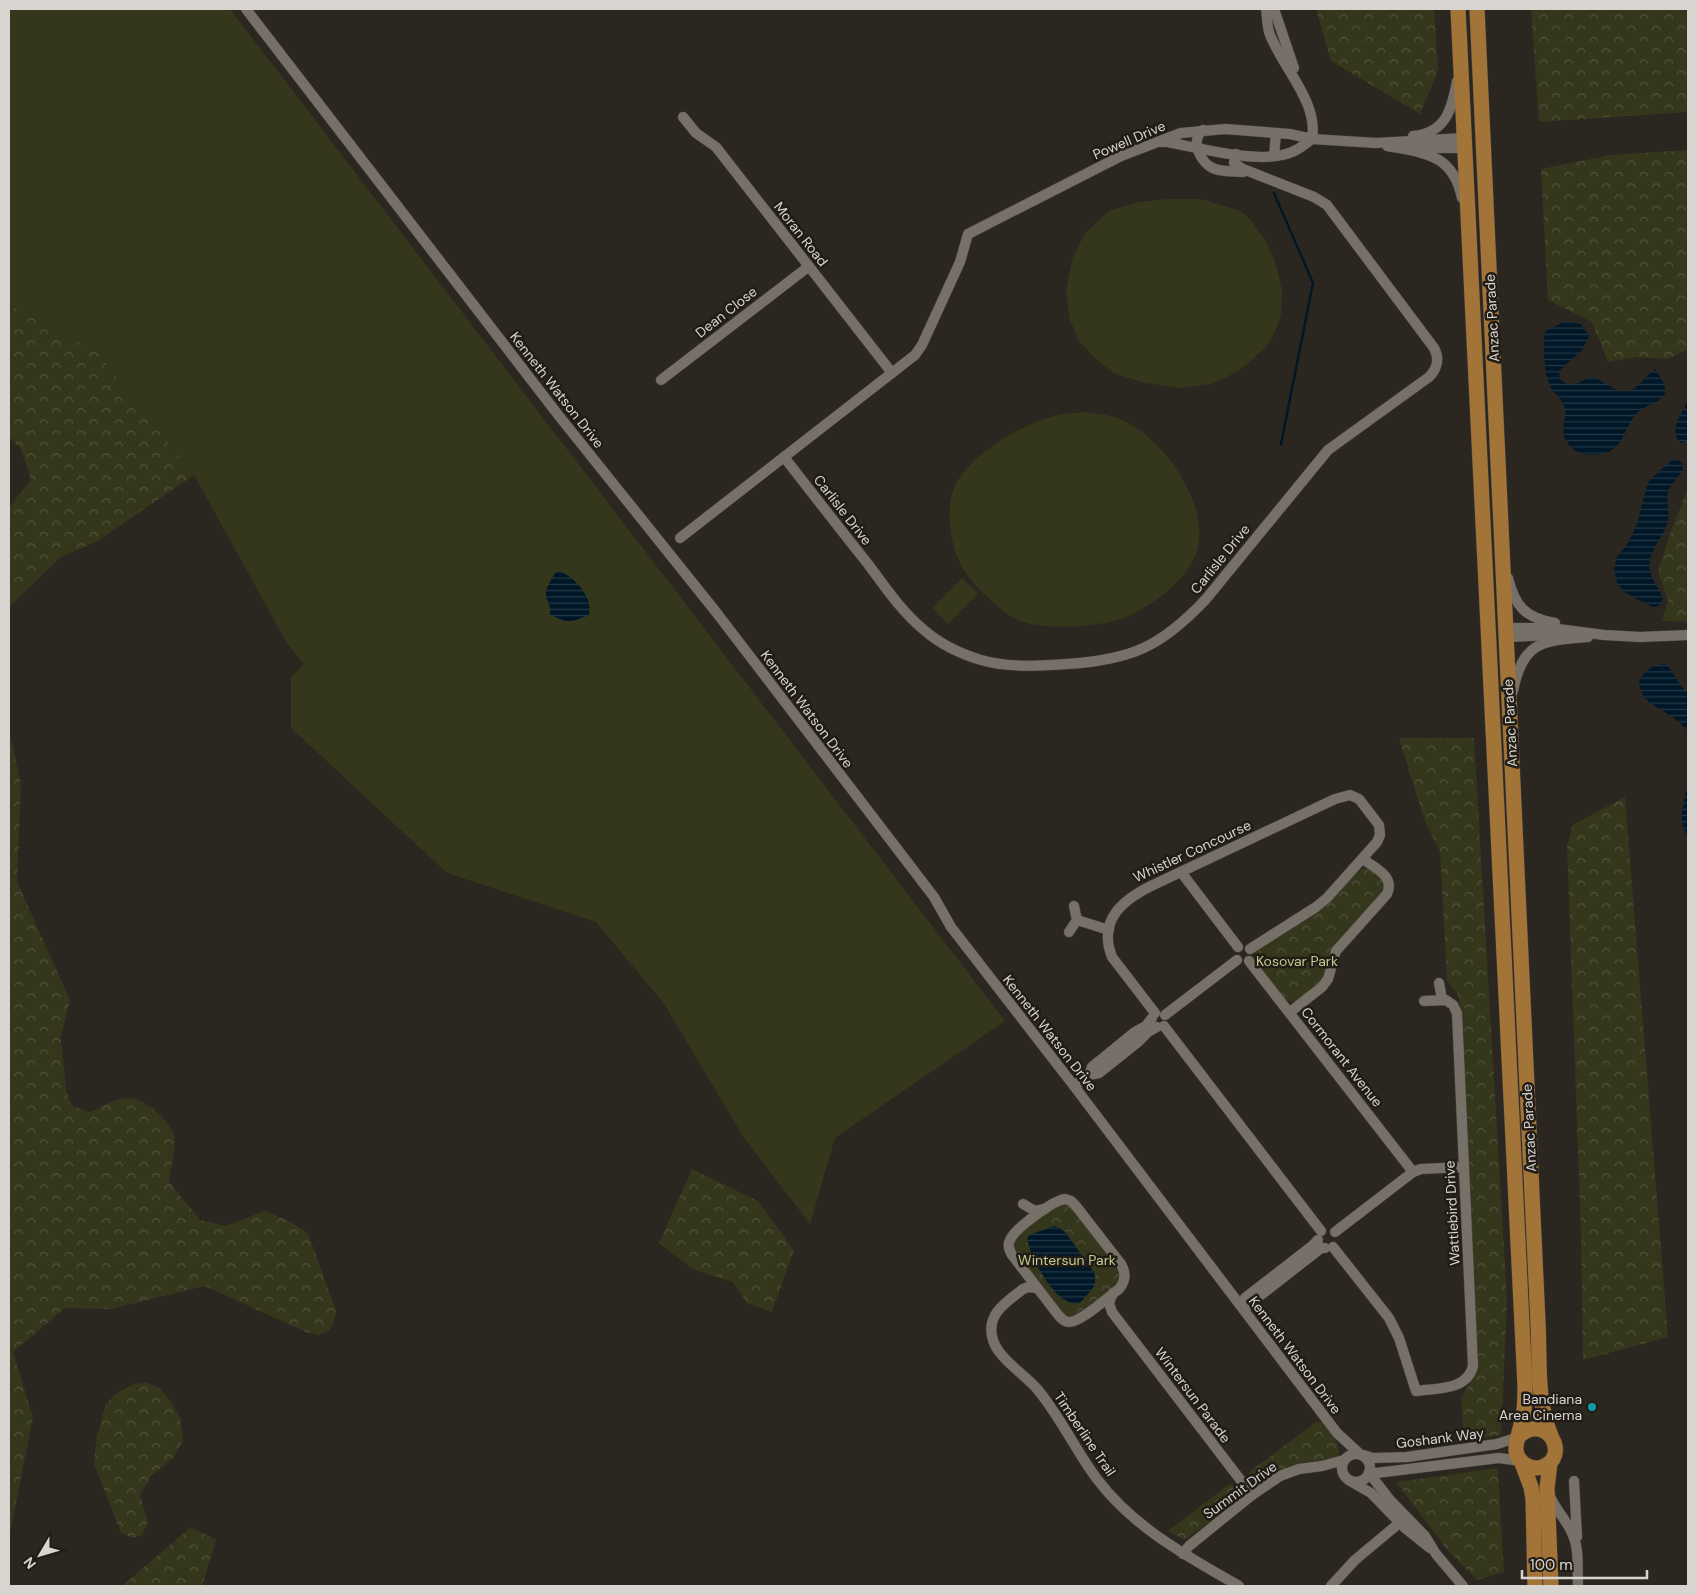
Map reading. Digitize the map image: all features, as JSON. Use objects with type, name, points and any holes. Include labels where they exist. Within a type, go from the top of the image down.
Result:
[{"type":"main road","name":"Anzac Parade","points":[[1458,9],[1525,1386],[1524,1413],[1519,1437]]},
{"type":"main road","name":"Anzac Parade","points":[[1477,9],[1540,1395],[1543,1417],[1550,1436]]},
{"type":"main road","points":[[1464,143],[1484,140]]},
{"type":"main road","points":[[1488,634],[1505,633]]},
{"type":"main road","points":[[1535,1586],[1533,1498],[1529,1480],[1516,1451],[1519,1437],[1528,1430],[1536,1429],[1543,1430],[1550,1436],[1555,1450],[1550,1463],[1547,1488],[1551,1586]]},
{"type":"main road","points":[[1521,1462],[1534,1468],[1550,1463]]},
{"type":"street","name":"Kenneth Watson Drive","points":[[246,9],[559,416],[728,628],[934,897],[951,927],[1337,1433],[1362,1455]]},
{"type":"street","points":[[1266,9],[1270,34],[1302,95]]},
{"type":"street","points":[[1155,142],[1168,142],[1236,154],[1274,156],[1292,152],[1312,139],[1312,120],[1274,9]]},
{"type":"street","points":[[1362,142],[1421,135],[1438,127],[1451,108],[1460,60]]},
{"type":"street","name":"Moran Road","points":[[683,117],[696,133],[716,147],[892,373]]},
{"type":"street","name":"Powell Drive","points":[[892,373],[913,357],[922,345],[958,267],[968,234],[1121,156],[1155,142],[1175,135],[1203,130],[1225,129],[1294,134],[1312,139],[1421,148],[1464,143]]},
{"type":"street","points":[[1197,148],[1198,136],[1203,130]]},
{"type":"street","points":[[1274,156],[1276,133]]},
{"type":"street","points":[[1362,142],[1424,153],[1444,163],[1453,172],[1458,181],[1468,231]]},
{"type":"street","name":"Carlisle Drive","points":[[1197,148],[1204,162],[1212,168],[1249,172]]},
{"type":"street","name":"Carlisle Drive","points":[[784,457],[900,606],[925,631],[944,644],[984,660],[1025,666],[1082,663],[1116,658],[1137,652],[1161,640],[1186,620],[1206,599],[1328,450],[1426,379],[1432,374],[1437,362],[1436,353],[1432,346],[1327,205],[1314,197],[1249,172],[1235,164],[1236,154]]},
{"type":"street","name":"Dean Close","points":[[661,380],[808,267]]},
{"type":"street","points":[[680,538],[892,373]]},
{"type":"street","points":[[1502,559],[1514,597],[1521,608],[1529,615],[1544,621],[1608,635]]},
{"type":"street","points":[[1505,633],[1640,637],[1688,635]]},
{"type":"street","points":[[1510,710],[1519,667],[1532,649],[1551,641],[1608,635]]},
{"type":"street","name":"Whistler Concourse","points":[[1109,930],[1112,918],[1117,910],[1132,895],[1344,795],[1353,795],[1359,799],[1377,820],[1380,828],[1377,842],[1362,859]]},
{"type":"street","points":[[1250,949],[1321,903],[1362,859],[1386,876],[1390,885],[1389,892],[1336,951],[1328,979],[1322,987],[1290,1012]]},
{"type":"street","points":[[1181,872],[1238,947]]},
{"type":"street","points":[[1069,932],[1077,920],[1074,906]]},
{"type":"street","points":[[1077,920],[1109,930],[1108,942],[1112,957],[1324,1242]]},
{"type":"street","points":[[1244,946],[1250,949],[1252,956],[1244,963],[1237,960],[1235,955],[1238,947],[1244,946]]},
{"type":"street","points":[[1074,1086],[1089,1074],[1097,1074],[1140,1040],[1159,1020],[1237,960]]},
{"type":"street","name":"Cormorant Avenue","points":[[1249,960],[1413,1172]]},
{"type":"street","points":[[1424,1001],[1442,999],[1439,982]]},
{"type":"street","name":"Wattlebird Drive","points":[[1324,1242],[1389,1318],[1398,1338],[1416,1391],[1459,1385],[1469,1377],[1473,1366],[1457,1013],[1451,1002],[1442,999]]},
{"type":"street","points":[[1324,1242],[1328,1229],[1335,1232],[1413,1172],[1421,1169],[1464,1167]]},
{"type":"street","points":[[1069,1200],[1076,1206],[1124,1270],[1124,1282],[1113,1293],[1077,1320],[1065,1321],[1059,1316],[1012,1255],[1009,1246],[1012,1236],[1024,1225],[1056,1201],[1069,1200]]},
{"type":"street","points":[[1024,1225],[1027,1214],[1023,1204],[1034,1210],[1046,1209]]},
{"type":"street","points":[[1241,1306],[1312,1246],[1324,1242]]},
{"type":"street","points":[[1021,1290],[1026,1282],[1025,1272]]},
{"type":"street","points":[[1021,1290],[1028,1287],[1037,1288]]},
{"type":"street","name":"Timberline Trail","points":[[1021,1290],[1001,1306],[994,1317],[992,1337],[997,1349],[1037,1388],[1088,1466],[1107,1491],[1138,1523],[1183,1554],[1239,1586]]},
{"type":"street","points":[[1112,1312],[1109,1304],[1113,1293]]},
{"type":"street","points":[[1094,1308],[1103,1307],[1112,1312]]},
{"type":"street","name":"Wintersun Parade","points":[[1112,1312],[1252,1495]]},
{"type":"street","name":"Kenneth Watson Drive","points":[[1337,1433],[1344,1459]]},
{"type":"street","name":"Goshank Way","points":[[1362,1455],[1373,1458],[1407,1457],[1497,1444],[1519,1437]]},
{"type":"street","points":[[1369,1472],[1362,1481],[1350,1481],[1341,1470],[1344,1459],[1351,1454],[1362,1455],[1369,1462],[1369,1472],[1403,1520]]},
{"type":"street","name":"Goshank Way","points":[[1369,1472],[1376,1473],[1502,1458],[1521,1462]]},
{"type":"street","name":"Summit Drive","points":[[1183,1554],[1189,1546],[1252,1495],[1275,1479],[1305,1467],[1322,1466],[1344,1459]]},
{"type":"street","points":[[1322,1466],[1371,1493],[1403,1520],[1436,1554],[1463,1586]]},
{"type":"street","name":"Goshank Way","points":[[1387,1497],[1384,1489],[1385,1482],[1389,1476],[1400,1470]]},
{"type":"street","points":[[1574,1481],[1578,1586]]},
{"type":"street","points":[[1547,1488],[1555,1507],[1572,1532],[1577,1548]]},
{"type":"street","points":[[1331,1586],[1362,1554],[1403,1520]]},
{"type":"green space","points":[[9,9],[230,9],[1005,1021],[835,1138],[810,1224],[742,1135],[665,1005],[596,922],[447,873],[291,728],[291,677],[304,664],[288,645],[194,475],[95,350],[9,304]]},
{"type":"green space","points":[[1316,9],[1434,9],[1438,70],[1420,114],[1331,61]]},
{"type":"green space","points":[[1531,9],[1688,9],[1688,112],[1539,122]]},
{"type":"green space","points":[[1688,150],[1688,350],[1667,359],[1636,357],[1608,362],[1592,322],[1548,300],[1541,169],[1611,155]]},
{"type":"green space","points":[[1167,199],[1201,199],[1240,211],[1251,220],[1267,243],[1277,267],[1282,290],[1281,315],[1275,332],[1266,347],[1244,367],[1211,384],[1182,388],[1145,383],[1113,373],[1078,340],[1069,317],[1066,290],[1073,257],[1085,233],[1109,211],[1139,202]]},
{"type":"green space","points":[[9,304],[95,350],[194,475],[96,542],[61,557],[9,607],[9,507],[31,480],[21,449],[9,437]]},
{"type":"green space","points":[[1087,412],[1115,417],[1124,421],[1157,445],[1172,462],[1194,504],[1199,525],[1198,545],[1191,564],[1170,588],[1152,603],[1124,618],[1100,624],[1072,627],[1043,626],[1020,621],[1007,614],[991,600],[973,582],[962,567],[957,557],[951,534],[951,497],[960,477],[968,467],[1002,439],[1041,420],[1054,416]]},
{"type":"green space","points":[[1688,489],[1688,622],[1662,621],[1668,600],[1658,571],[1672,528]]},
{"type":"green space","points":[[962,578],[978,594],[948,624],[932,608]]},
{"type":"green space","points":[[9,728],[21,785],[17,882],[70,1000],[61,1037],[66,1091],[72,1106],[90,1112],[115,1101],[131,1098],[150,1106],[168,1123],[175,1139],[169,1182],[200,1220],[226,1226],[264,1211],[289,1221],[308,1233],[336,1311],[330,1330],[319,1335],[306,1332],[205,1286],[111,1309],[65,1308],[13,1352],[33,1417],[9,1538]]},
{"type":"green space","points":[[1399,738],[1474,738],[1507,1300],[1501,1435],[1464,1440],[1461,1398],[1476,1373],[1462,1013],[1458,995],[1447,980],[1440,851],[1425,822]]},
{"type":"green space","points":[[1625,797],[1668,1337],[1583,1360],[1581,1231],[1567,846],[1573,825]]},
{"type":"green space","name":"Kosovar Park","points":[[1365,868],[1379,876],[1383,883],[1384,891],[1328,969],[1320,984],[1299,1000],[1294,1002],[1285,1000],[1255,962],[1254,954],[1322,906],[1342,889],[1355,874]]},
{"type":"green space","points":[[692,1169],[758,1201],[794,1250],[772,1312],[747,1303],[733,1282],[692,1269],[659,1243]]},
{"type":"green space","name":"Wintersun Park","points":[[1058,1204],[1068,1204],[1120,1271],[1119,1280],[1115,1287],[1070,1317],[1064,1315],[1013,1250],[1017,1237]]},
{"type":"green space","points":[[146,1382],[160,1388],[171,1402],[180,1417],[183,1441],[173,1458],[151,1476],[140,1495],[148,1522],[142,1535],[133,1538],[121,1533],[94,1464],[96,1441],[105,1406],[114,1395],[134,1384]]},
{"type":"green space","points":[[1316,1422],[1323,1422],[1332,1434],[1338,1448],[1338,1458],[1308,1462],[1282,1470],[1257,1483],[1248,1473]]},
{"type":"green space","points":[[1498,1468],[1504,1572],[1477,1580],[1445,1547],[1396,1482]]},
{"type":"green space","points":[[1231,1483],[1241,1494],[1239,1499],[1185,1540],[1168,1531]]},
{"type":"green space","points":[[191,1527],[216,1540],[202,1586],[122,1586]]},
{"type":"water","points":[[1566,321],[1581,324],[1589,336],[1582,350],[1560,370],[1559,378],[1564,382],[1576,384],[1594,377],[1616,390],[1626,391],[1637,386],[1655,369],[1665,387],[1665,393],[1657,402],[1637,413],[1616,447],[1601,454],[1582,454],[1569,445],[1563,433],[1564,406],[1550,387],[1547,379],[1544,358],[1545,331]]},
{"type":"water","points":[[1688,401],[1688,441],[1681,443],[1675,433],[1675,428]]},
{"type":"water","points":[[1674,458],[1682,463],[1683,467],[1669,489],[1669,516],[1667,524],[1650,558],[1651,575],[1663,599],[1659,606],[1653,607],[1624,592],[1617,583],[1614,569],[1617,557],[1628,543],[1637,524],[1647,485]]},
{"type":"water","points":[[559,571],[571,578],[586,595],[590,608],[589,615],[577,620],[568,621],[550,615],[546,592],[554,575]]},
{"type":"water","points":[[1666,664],[1688,693],[1688,733],[1676,720],[1652,704],[1640,688],[1639,681],[1643,675],[1651,668]]},
{"type":"water","points":[[1688,782],[1688,836],[1684,830],[1682,817]]},
{"type":"water","points":[[1054,1226],[1065,1232],[1095,1274],[1093,1288],[1080,1303],[1071,1303],[1054,1291],[1034,1259],[1027,1240],[1029,1235]]},
{"type":"waterway","points":[[1274,193],[1313,283],[1281,444]]},
{"type":"place","name":"Bandiana Area Cinema","points":[[1592,1407]]}]
